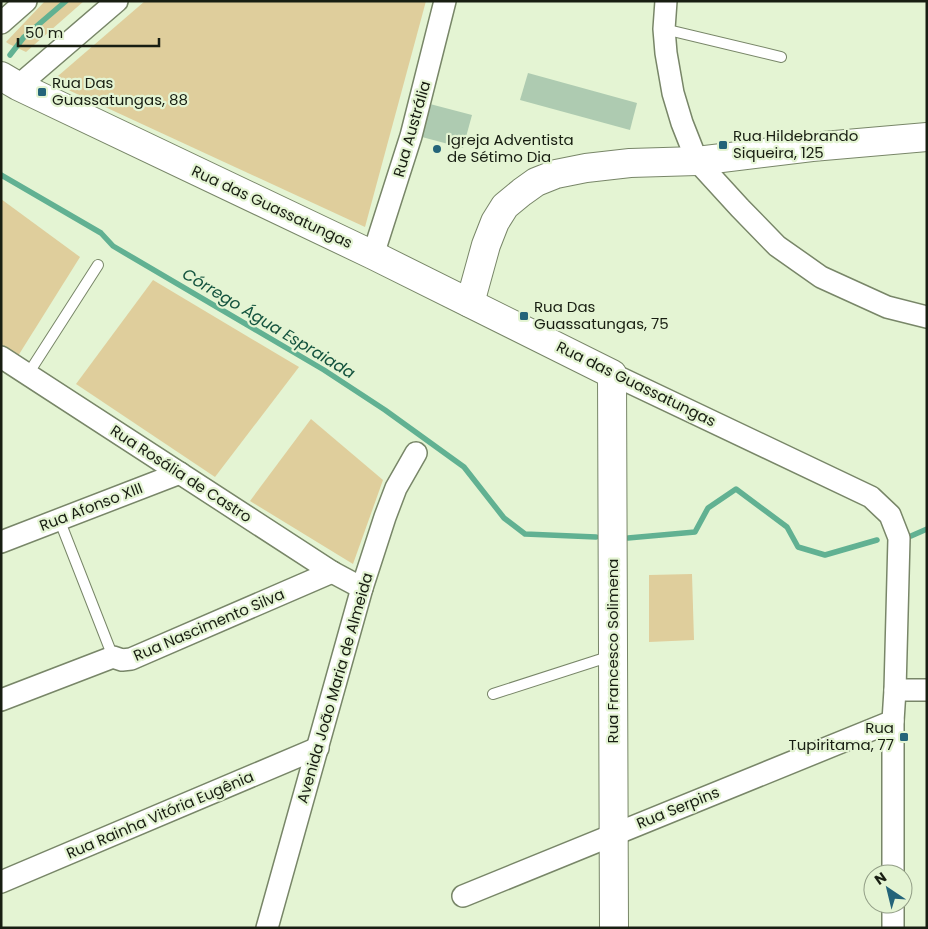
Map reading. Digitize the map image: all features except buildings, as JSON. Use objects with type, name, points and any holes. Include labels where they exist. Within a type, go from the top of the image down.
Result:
[{"type":"street","points":[[1,23],[26,1]]},
{"type":"street","points":[[10,81],[118,1]]},
{"type":"street","name":"Rua Austrália","points":[[373,255],[411,136],[445,1]]},
{"type":"street","points":[[666,1],[664,29],[673,93],[697,161],[777,246],[821,277],[887,307],[927,317]]},
{"type":"street","name":"Rua das Guassatungas","points":[[10,81],[373,255],[612,374],[871,497],[890,515],[899,538],[895,690],[892,721],[893,864]]},
{"type":"street","points":[[470,303],[486,245],[495,222],[505,206],[530,186],[556,174],[586,168],[630,163],[697,161],[812,147],[927,137]]},
{"type":"street","name":"Rua Rosália de Castro","points":[[1,357],[332,572],[362,588]]},
{"type":"street","name":"Rua Francesco Solimena","points":[[612,374],[614,928]]},
{"type":"street","name":"Avenida João Maria de Almeida","points":[[267,928],[384,516],[396,488],[416,453]]},
{"type":"street","name":"Rua Afonso XIII","points":[[1,542],[180,473]]},
{"type":"street","name":"Rua Nascimento Silva","points":[[1,700],[114,657],[122,660],[131,659],[332,572]]},
{"type":"street","points":[[895,690],[927,690]]},
{"type":"street","name":"Rua Serpins","points":[[463,896],[892,721]]},
{"type":"street","name":"Rua Rainha Vitória Eugênia","points":[[1,882],[318,748]]},
{"type":"street","points":[[893,914],[893,928]]},
{"type":"lane","points":[[664,29],[781,57]]},
{"type":"lane","points":[[28,374],[98,264]]},
{"type":"lane","points":[[59,519],[114,657]]},
{"type":"lane","points":[[493,694],[613,656]]},
{"type":"shaded area","points":[[45,1],[84,1],[26,52],[6,42]]},
{"type":"shaded area","points":[[145,1],[426,1],[365,227],[51,82]]},
{"type":"shaded area","points":[[1,199],[80,257],[18,356],[1,344]]},
{"type":"shaded area","points":[[153,280],[299,367],[215,477],[76,384]]},
{"type":"shaded area","points":[[311,419],[383,480],[353,564],[250,501]]},
{"type":"shaded area","points":[[692,574],[694,640],[649,642],[649,575]]},
{"type":"waterway","points":[[10,55],[24,37],[66,1]]},
{"type":"waterway","name":"Córrego Água Espraiada","points":[[1,175],[101,233],[113,246],[324,370],[385,410],[464,467],[504,518],[525,534],[596,537]]},
{"type":"waterway","points":[[628,538],[695,532],[708,508],[736,489],[787,527],[798,547],[825,555],[877,540]]},
{"type":"waterway","points":[[911,536],[927,529]]},
{"type":"place","name":"Rua Das Guassatungas, 88","points":[[42,92]]},
{"type":"place","name":"Rua Hildebrando Siqueira, 125","points":[[723,145]]},
{"type":"place","name":"Igreja Adventista de Sétimo Dia","points":[[437,149]]},
{"type":"place","name":"Rua Das Guassatungas, 75","points":[[524,316]]},
{"type":"place","name":"Rua Tupiritama, 77","points":[[904,737]]}]
